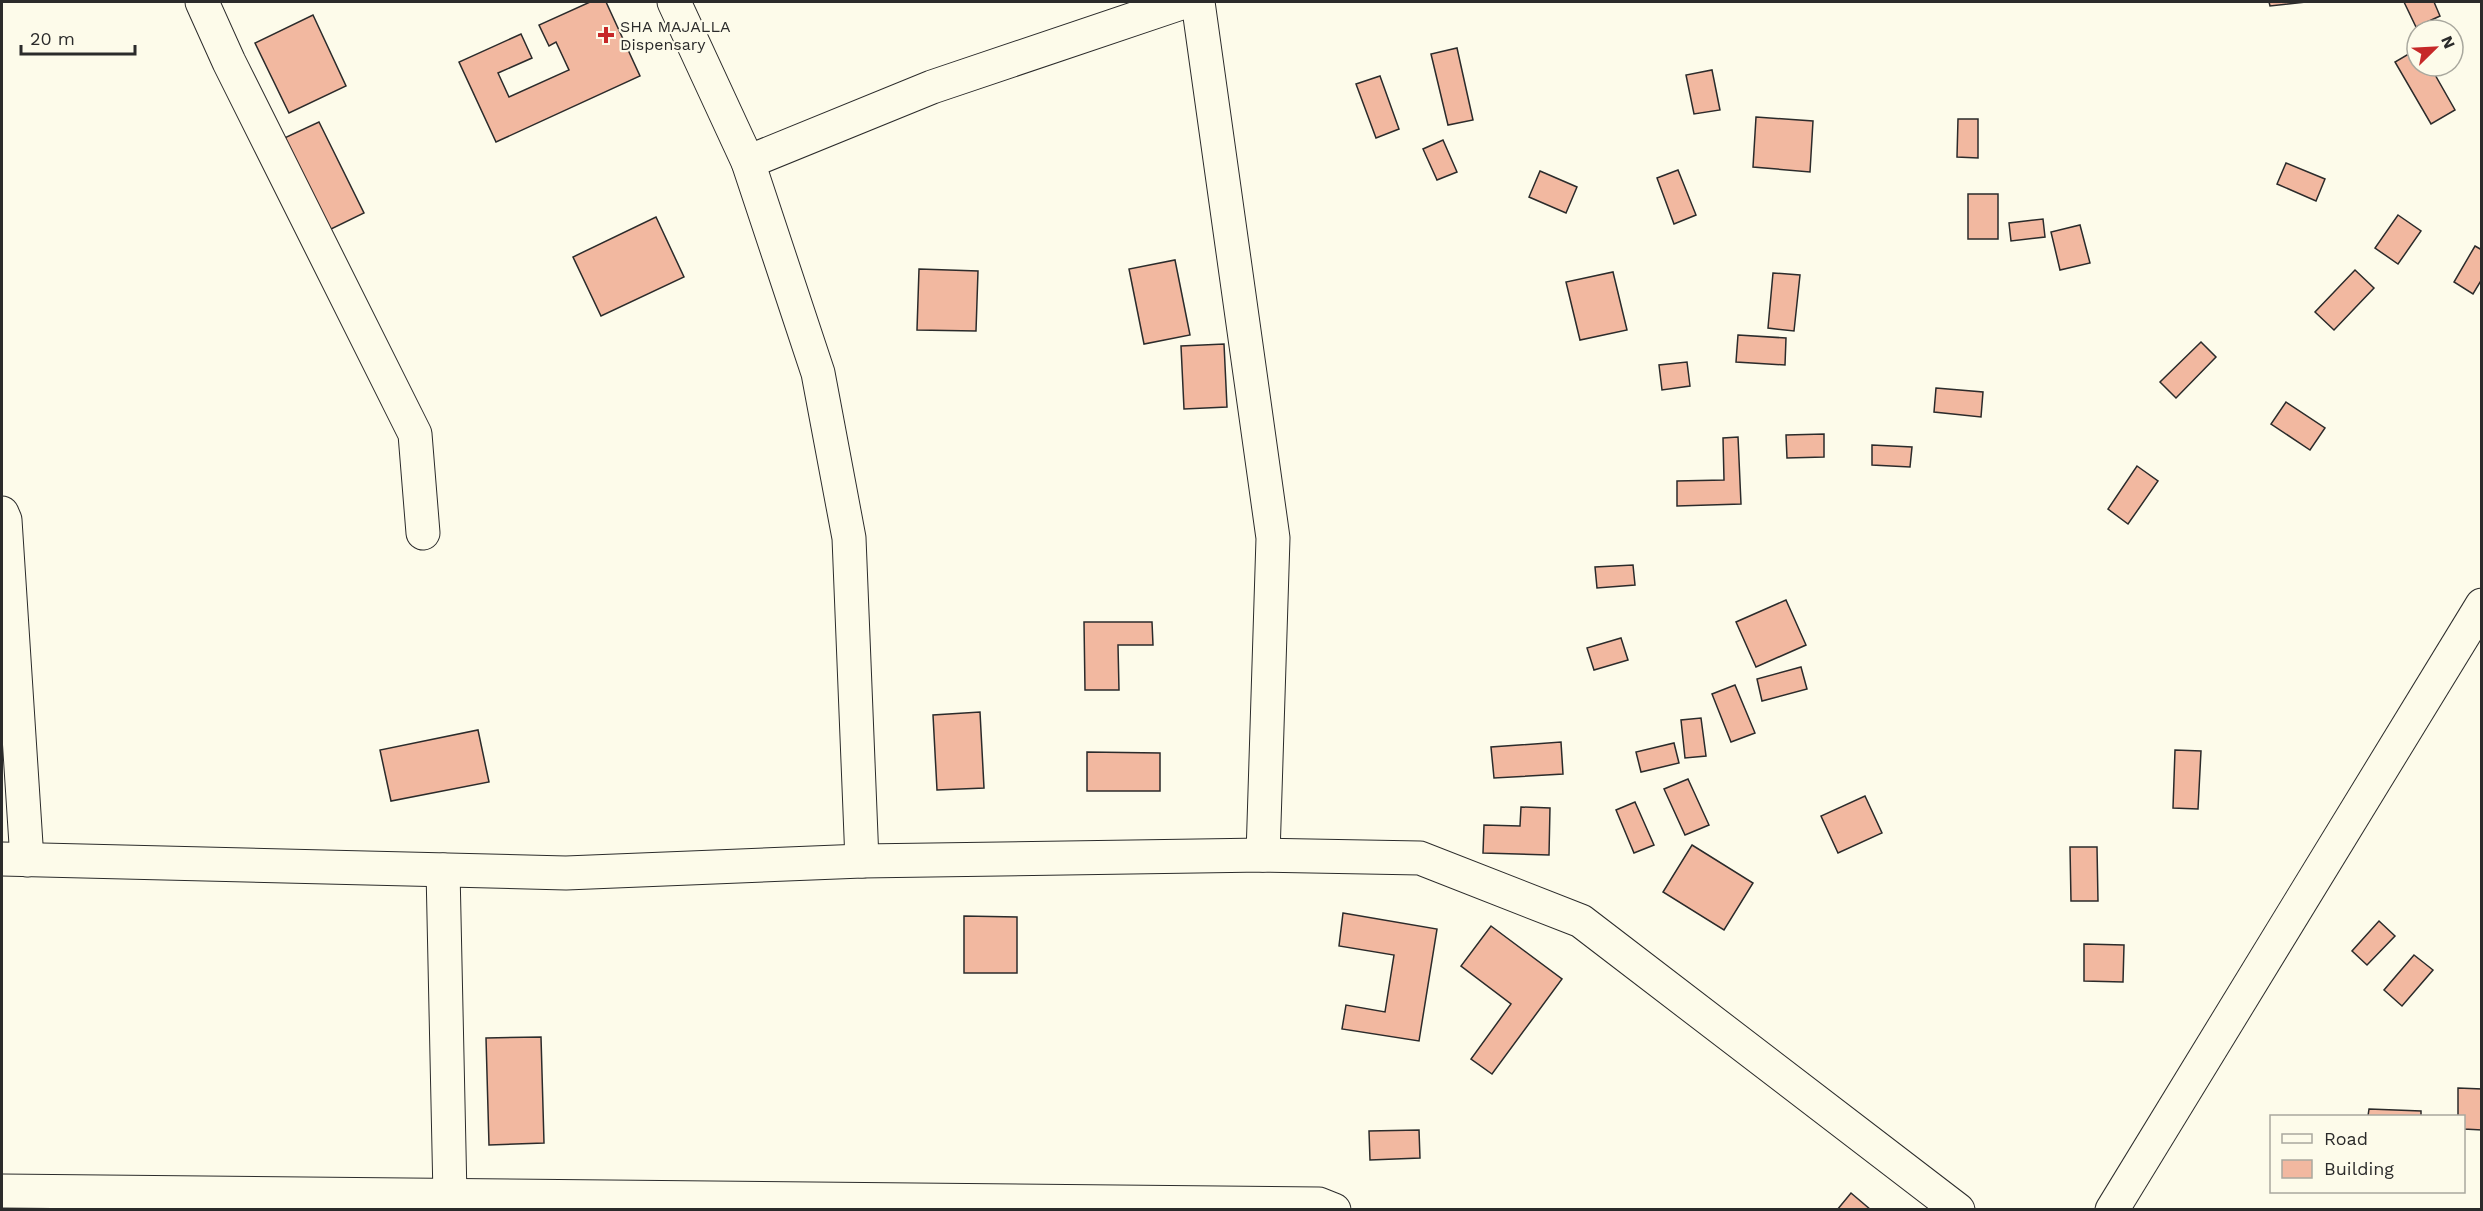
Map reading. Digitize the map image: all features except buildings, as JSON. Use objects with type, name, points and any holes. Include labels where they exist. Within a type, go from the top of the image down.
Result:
[{"type":"street","points":[[202,2],[229,62],[415,434],[423,533]]},
{"type":"street","points":[[674,2],[748,162],[818,373],[849,538],[862,861]]},
{"type":"street","points":[[748,162],[932,87],[1184,2]]},
{"type":"street","points":[[1198,2],[1273,538],[1263,855]]},
{"type":"street","points":[[2,513],[5,531],[14,860],[566,873],[862,861],[1263,855],[1420,858],[1581,921],[1958,1209]]},
{"type":"street","points":[[2112,1209],[2481,605]]},
{"type":"street","points":[[443,870],[450,1196]]},
{"type":"street","points":[[2,1191],[450,1196],[705,1204],[1319,1204],[1334,1209]]},
{"type":"place","name":"SHA MAJALLA Dispensary","points":[[606,35]]}]
